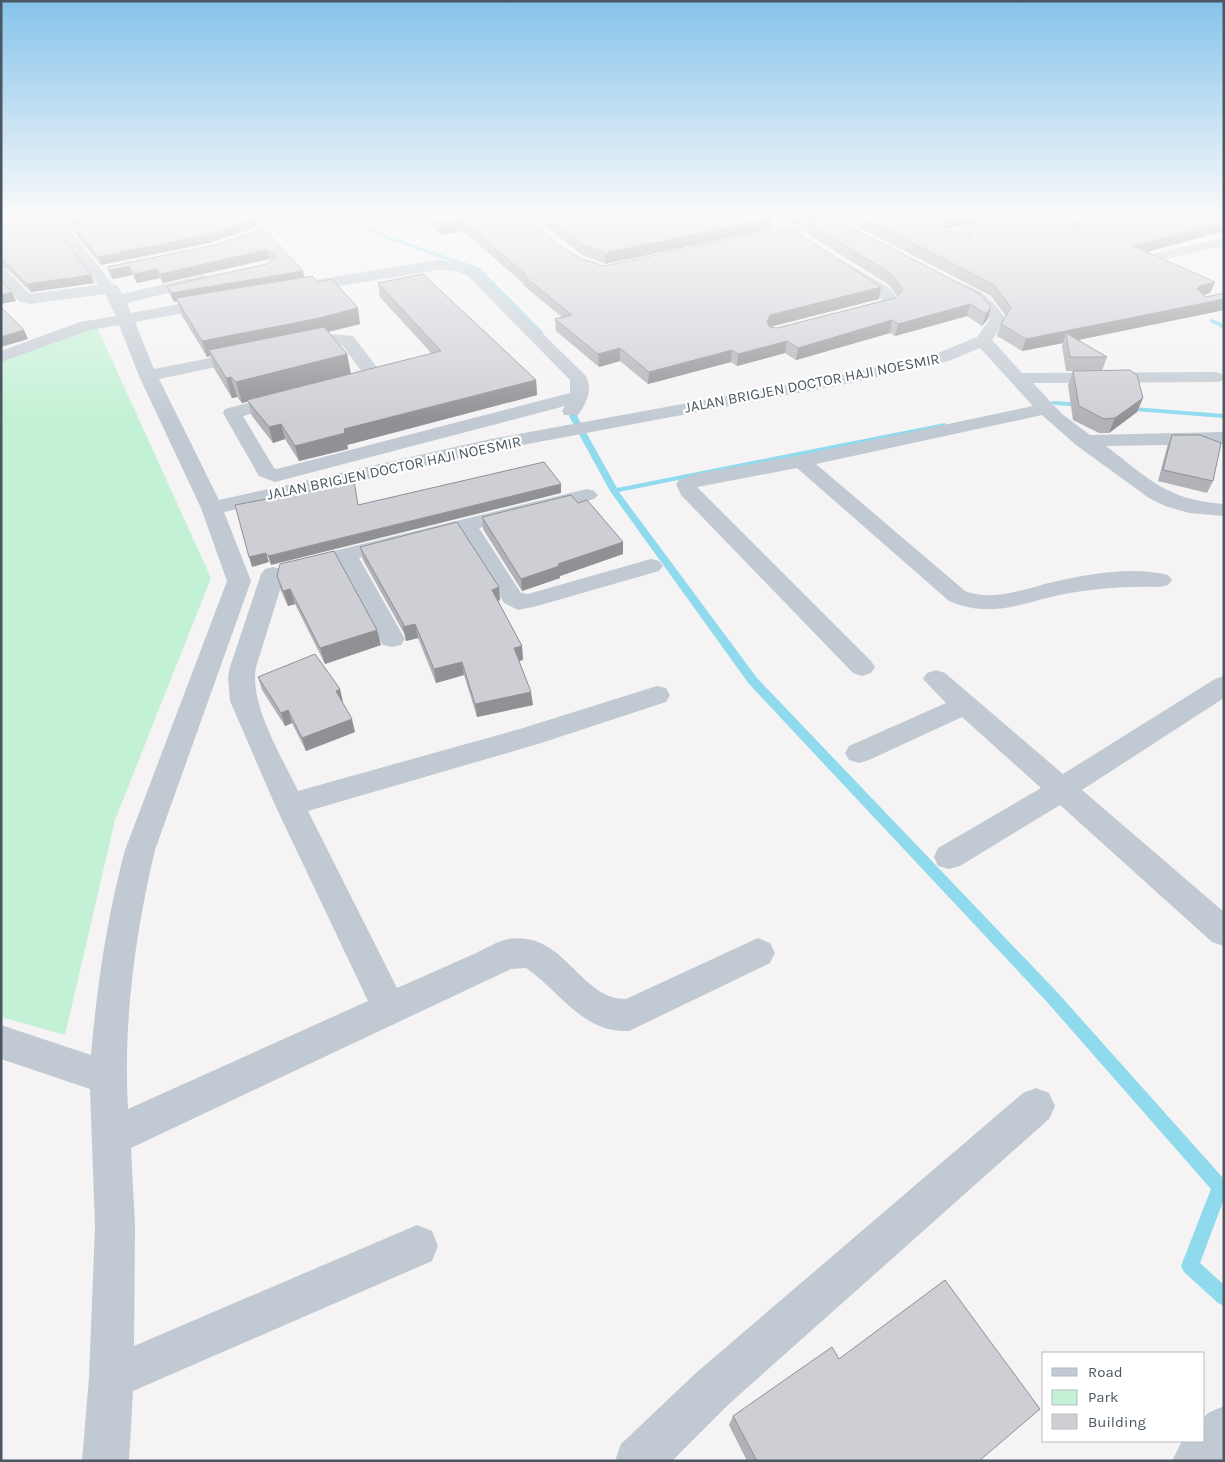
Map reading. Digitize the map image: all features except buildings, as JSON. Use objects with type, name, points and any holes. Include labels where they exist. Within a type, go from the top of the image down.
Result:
[{"type":"street","points":[[11,284],[25,298],[29,299],[153,284]]},
{"type":"street","points":[[106,1461],[116,1226],[108,1078],[114,990],[130,889],[140,850],[188,724],[239,581],[212,508],[148,376],[110,284]]},
{"type":"street","points":[[276,291],[316,284]]},
{"type":"street","points":[[484,284],[580,382],[574,409],[542,436]]},
{"type":"street","points":[[842,316],[886,306],[891,300],[882,290],[873,284]]},
{"type":"street","points":[[950,284],[984,301],[993,310],[998,319],[983,341],[1046,409],[1083,441],[1171,502],[1205,510],[1224,510]]},
{"type":"street","points":[[113,289],[236,298]]},
{"type":"street","points":[[1,357],[86,326],[113,289]]},
{"type":"street","points":[[148,376],[331,338],[339,338],[351,343],[374,376],[232,413],[270,475],[285,474],[577,397]]},
{"type":"street","name":"JALAN BRIGJEN DOCTOR HAJI NOESMIR","points":[[212,508],[398,465],[850,378],[943,357],[983,341]]},
{"type":"street","points":[[1018,378],[1216,376]]},
{"type":"street","points":[[862,666],[686,487],[689,481],[801,461],[1046,409]]},
{"type":"street","points":[[1083,441],[1224,438]]},
{"type":"street","points":[[801,461],[957,596],[973,602],[989,603],[1063,587],[1122,578],[1160,580]]},
{"type":"street","points":[[239,581],[587,495]]},
{"type":"street","points":[[467,526],[512,598],[518,602],[529,602],[651,566]]},
{"type":"street","points":[[346,555],[392,639]]},
{"type":"street","points":[[273,574],[243,667],[241,689],[243,701],[290,805],[389,1008]]},
{"type":"street","points":[[936,679],[1224,932]]},
{"type":"street","points":[[950,857],[1062,789],[1224,685]]},
{"type":"street","points":[[290,805],[528,737],[657,694]]},
{"type":"street","points":[[859,753],[965,705]]},
{"type":"street","points":[[112,1136],[508,954],[535,956],[602,1011],[610,1016],[621,1017],[629,1015],[758,953]]},
{"type":"street","points":[[1,1042],[108,1078]]},
{"type":"street","points":[[638,1461],[713,1388],[1036,1106]]},
{"type":"street","points":[[111,1378],[417,1246]]},
{"type":"street","points":[[1195,1461],[1224,1429]]},
{"type":"green space","points":[[96,325],[211,578],[115,820],[65,1035],[1,1017],[1,359]]},
{"type":"waterway","points":[[493,284],[541,333]]},
{"type":"waterway","points":[[1212,321],[1224,327]]},
{"type":"waterway","points":[[580,402],[573,416],[614,491]]},
{"type":"waterway","points":[[1055,403],[1085,405]]},
{"type":"waterway","points":[[1123,408],[1224,416]]},
{"type":"waterway","points":[[614,491],[942,425]]},
{"type":"waterway","points":[[614,491],[753,681],[1052,997],[1220,1187],[1190,1266],[1224,1297]]}]
